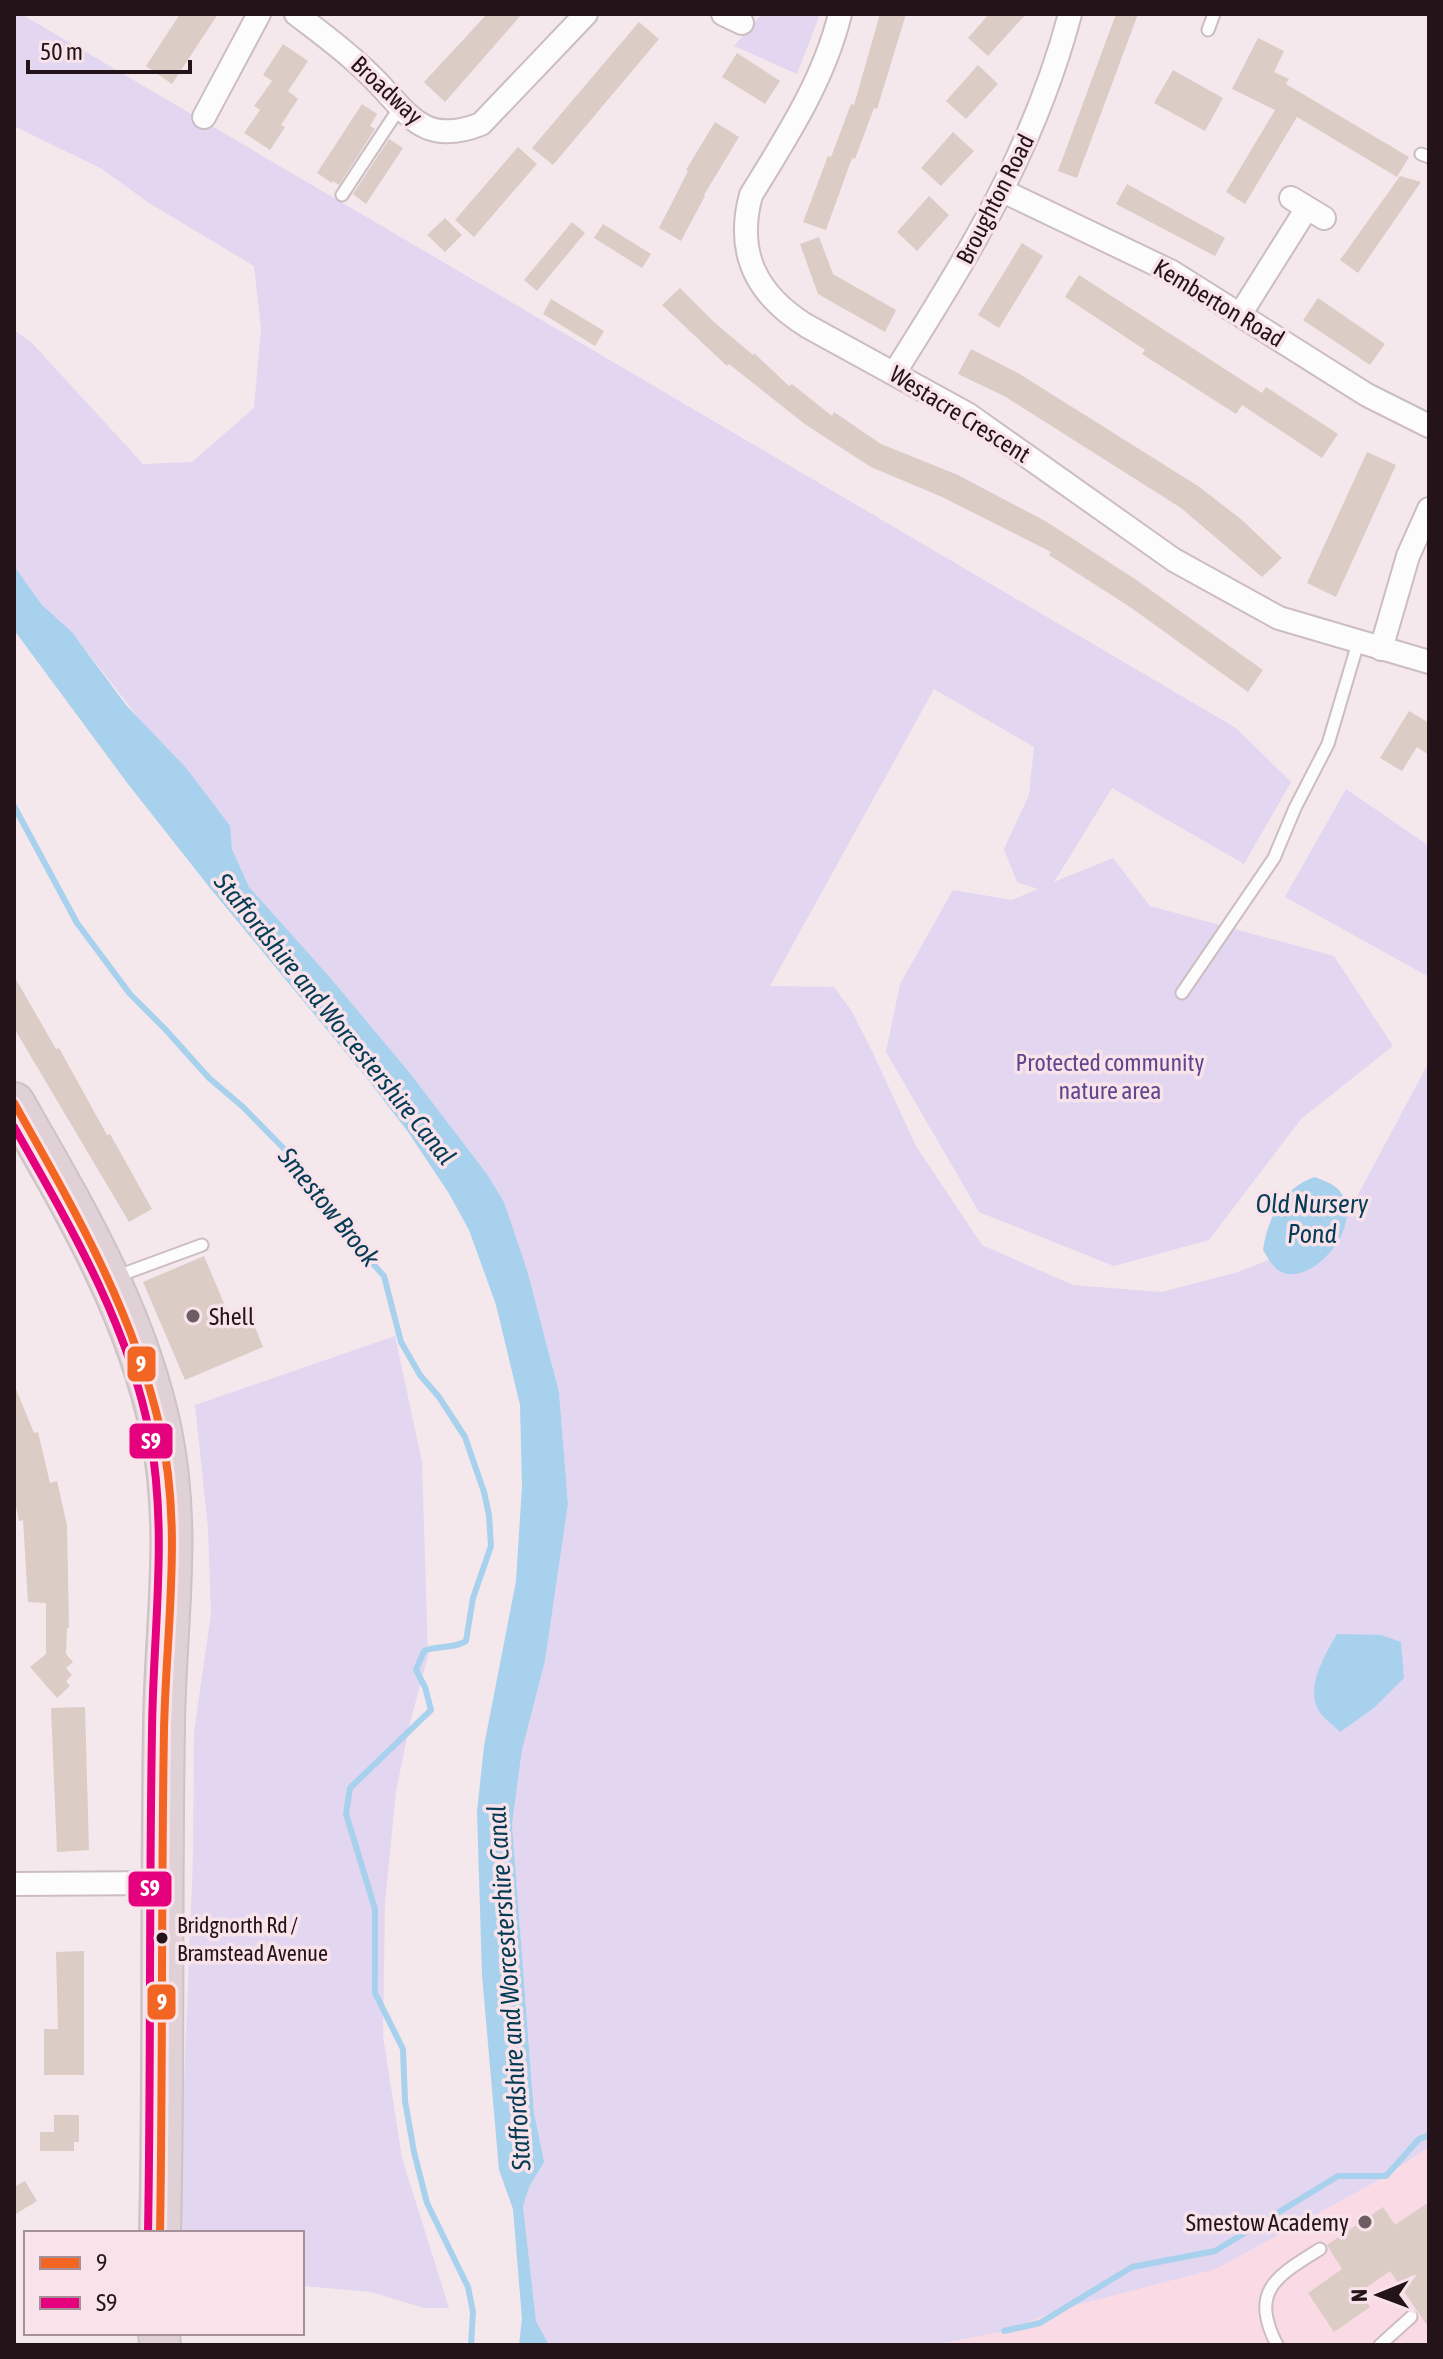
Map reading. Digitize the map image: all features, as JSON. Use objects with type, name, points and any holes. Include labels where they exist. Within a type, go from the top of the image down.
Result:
[{"type":"highway","points":[[14,1103],[78,1214],[111,1279],[133,1333],[161,1432],[173,1535],[164,1721],[160,2231]]},
{"type":"street","points":[[204,117],[259,14]]},
{"type":"street","name":"Broadway","points":[[296,14],[339,46],[415,122],[446,133],[481,124],[586,14]]},
{"type":"street","name":"Westacre Crescent","points":[[840,14],[811,93],[751,195],[747,211],[747,250],[760,284],[789,314],[969,415],[1174,560],[1279,618],[1429,662]]},
{"type":"street","name":"Broughton Road","points":[[895,372],[973,247],[1003,191],[1046,89],[1070,14]]},
{"type":"street","name":"Kemberton Road","points":[[1003,191],[1172,272],[1367,395],[1429,426]]},
{"type":"street","points":[[1241,313],[1307,208]]},
{"type":"street","points":[[1381,649],[1408,556],[1429,509]]},
{"type":"street","points":[[14,1884],[164,1883]]},
{"type":"lane","points":[[1208,30],[1214,14]]},
{"type":"lane","points":[[342,195],[400,107]]},
{"type":"lane","points":[[1182,993],[1274,858],[1295,808],[1328,744],[1358,643]]},
{"type":"lane","points":[[111,1279],[202,1245]]},
{"type":"lane","points":[[1277,2345],[1264,2313],[1269,2293],[1279,2275],[1320,2249]]},
{"type":"lane","points":[[1380,2345],[1411,2317]]},
{"type":"shaded area","name":"Smestow Academy","points":[[1429,2147],[1429,2345],[934,2345],[1004,2331],[1065,2308],[1216,2269],[1386,2176]]},
{"type":"green space","name":"Protected community nature area","points":[[14,14],[21,14],[1236,728],[1291,782],[1244,864],[1112,788],[1054,882],[1113,858],[1150,906],[1334,956],[1393,1046],[1301,1119],[1209,1240],[1114,1266],[979,1212],[886,1052],[900,984],[953,890],[1012,900],[1038,889],[1017,882],[1004,849],[1029,795],[1034,747],[934,689],[770,986],[834,987],[851,1010],[916,1146],[982,1245],[1073,1285],[1161,1292],[1235,1273],[1337,1234],[1429,1062],[1429,2147],[1386,2176],[1216,2269],[1065,2308],[1004,2331],[934,2345],[549,2345],[536,2321],[523,2206],[543,2162],[534,2113],[512,1824],[522,1750],[545,1661],[568,1504],[559,1392],[527,1271],[504,1202],[487,1174],[409,1072],[249,887],[229,835],[72,632],[42,605],[14,566],[14,330],[31,342],[143,464],[192,462],[254,408],[261,328],[254,266],[149,203],[102,169],[14,126]]},
{"type":"green space","points":[[762,14],[820,14],[797,74],[734,46]]},
{"type":"green space","points":[[1346,789],[1429,846],[1429,977],[1285,897]]},
{"type":"green space","points":[[395,1336],[422,1462],[428,1656],[396,1791],[385,1902],[383,2036],[402,2158],[449,2308],[424,2308],[371,2292],[304,2286],[304,2231],[178,2231],[193,1857],[194,1732],[211,1614],[208,1528],[195,1405]]},
{"type":"water","name":"Staffordshire and Worcestershire Canal","points":[[14,566],[42,605],[72,632],[126,705],[187,769],[230,826],[232,849],[249,887],[409,1072],[487,1174],[504,1202],[527,1270],[559,1392],[568,1504],[545,1661],[522,1750],[512,1824],[534,2113],[544,2162],[530,2185],[523,2206],[536,2321],[549,2345],[519,2345],[522,2319],[513,2209],[499,2170],[482,1975],[477,1812],[484,1746],[516,1581],[522,1486],[520,1405],[496,1305],[469,1230],[408,1132],[128,784],[14,630]]},
{"type":"water","name":"Old Nursery Pond","points":[[1315,1177],[1337,1188],[1346,1202],[1347,1218],[1342,1234],[1332,1250],[1306,1271],[1291,1274],[1278,1270],[1263,1250],[1268,1227],[1278,1206],[1294,1188]]},
{"type":"water","points":[[1337,1634],[1381,1635],[1401,1642],[1404,1678],[1374,1708],[1340,1732],[1321,1714],[1314,1694],[1318,1673]]},
{"type":"building","points":[[180,14],[218,14],[172,84],[146,66]]},
{"type":"building","points":[[487,14],[522,14],[445,102],[424,82]]},
{"type":"building","points":[[880,14],[906,14],[877,109],[874,108],[855,159],[852,158],[826,230],[803,222],[828,156],[831,157],[851,104],[854,105]]},
{"type":"building","points":[[989,14],[1026,14],[988,56],[968,38]]},
{"type":"building","points":[[1116,14],[1138,14],[1077,178],[1058,171]]},
{"type":"building","points":[[639,22],[659,39],[553,165],[532,148]]},
{"type":"building","points":[[1258,38],[1284,51],[1274,72],[1289,79],[1286,84],[1409,157],[1397,177],[1297,117],[1245,204],[1226,192],[1275,110],[1232,89]]},
{"type":"building","points":[[283,44],[308,61],[288,91],[298,99],[270,150],[244,133],[260,110],[254,106],[272,81],[263,75]]},
{"type":"building","points":[[737,53],[780,81],[765,104],[722,77]]},
{"type":"building","points":[[978,65],[998,84],[966,119],[946,101]]},
{"type":"building","points":[[1173,70],[1223,98],[1205,131],[1154,103]]},
{"type":"building","points":[[362,104],[377,114],[370,126],[375,129],[339,185],[332,183],[317,173]]},
{"type":"building","points":[[715,122],[739,137],[681,241],[659,228],[686,170]]},
{"type":"building","points":[[953,132],[974,151],[941,186],[921,168]]},
{"type":"building","points":[[389,139],[403,148],[366,204],[353,194]]},
{"type":"building","points":[[518,147],[537,164],[474,237],[455,220]]},
{"type":"building","points":[[1400,176],[1421,182],[1358,273],[1340,260]]},
{"type":"building","points":[[1127,184],[1225,238],[1215,256],[1116,204]]},
{"type":"building","points":[[929,196],[949,215],[917,251],[897,232]]},
{"type":"building","points":[[445,218],[462,235],[445,252],[427,235]]},
{"type":"building","points":[[572,222],[585,233],[537,291],[524,280]]},
{"type":"building","points":[[603,224],[651,254],[642,268],[594,238]]},
{"type":"building","points":[[819,237],[833,274],[896,310],[885,332],[818,294],[800,244]]},
{"type":"building","points":[[1022,243],[1043,256],[999,328],[978,315]]},
{"type":"building","points":[[1079,275],[1262,393],[1266,387],[1338,434],[1322,458],[1242,405],[1236,414],[1142,354],[1145,350],[1065,297]]},
{"type":"building","points":[[680,288],[715,323],[754,353],[789,386],[792,384],[832,416],[834,412],[881,444],[958,475],[1047,522],[1135,579],[1263,670],[1248,692],[1130,607],[1049,555],[1051,552],[942,497],[871,467],[806,425],[729,364],[727,366],[662,305]]},
{"type":"building","points":[[1318,298],[1385,344],[1370,365],[1303,320]]},
{"type":"building","points":[[551,299],[604,331],[595,346],[543,314]]},
{"type":"building","points":[[971,349],[1018,373],[1198,486],[1242,520],[1282,558],[1262,577],[1181,508],[1004,396],[958,374]]},
{"type":"building","points":[[1367,452],[1396,465],[1336,597],[1307,583]]},
{"type":"building","points":[[1409,711],[1429,723],[1429,755],[1417,747],[1402,771],[1380,758]]},
{"type":"building","points":[[14,976],[152,1209],[129,1222],[14,1028]]},
{"type":"building","name":"Shell","points":[[204,1256],[231,1320],[249,1312],[263,1347],[185,1380],[143,1282]]},
{"type":"building","points":[[14,1384],[34,1433],[38,1432],[50,1483],[57,1481],[67,1525],[69,1628],[66,1654],[73,1662],[66,1668],[72,1675],[66,1681],[70,1686],[57,1698],[30,1667],[46,1654],[46,1603],[28,1602],[23,1520],[19,1521],[14,1497]]},
{"type":"building","points":[[85,1707],[89,1850],[57,1852],[51,1708]]},
{"type":"building","points":[[84,1951],[84,2075],[44,2075],[44,2029],[58,2029],[56,1952]]},
{"type":"building","points":[[54,2115],[79,2115],[79,2142],[74,2142],[74,2151],[40,2151],[40,2132],[54,2132]]},
{"type":"building","points":[[25,2181],[37,2201],[14,2215],[14,2187]]},
{"type":"building","points":[[1429,2202],[1429,2328],[1390,2271],[1360,2292],[1370,2307],[1334,2332],[1308,2293],[1342,2269],[1327,2245],[1383,2207],[1395,2225]]},
{"type":"waterway","name":"Smestow Brook","points":[[14,806],[77,923],[130,994],[209,1078],[243,1107],[300,1165],[355,1244],[384,1276],[401,1342],[420,1375],[439,1397],[465,1437],[484,1492],[491,1546],[473,1598],[466,1641],[424,1651],[416,1670],[425,1687],[431,1710],[350,1788],[346,1814],[375,1909],[375,1993],[403,2049],[405,2101],[427,2203],[468,2287],[473,2312],[471,2345]]},
{"type":"waterway","points":[[1004,2331],[1040,2323],[1132,2267],[1215,2251],[1338,2176],[1386,2176],[1419,2139],[1429,2135]]},
{"type":"transit line","name":"9","points":[[14,1103],[79,1220],[117,1301],[148,1384],[167,1465],[172,1541],[164,1730],[160,2231]]},
{"type":"transit line","name":"S9","points":[[14,1127],[76,1238],[112,1315],[140,1395],[155,1473],[159,1546],[152,1731],[148,2231]]},
{"type":"place","name":"Shell","points":[[193,1316]]},
{"type":"place","name":"Bridgnorth Rd / Bramstead Avenue","points":[[162,1938]]},
{"type":"place","name":"Smestow Academy","points":[[1365,2222]]}]
